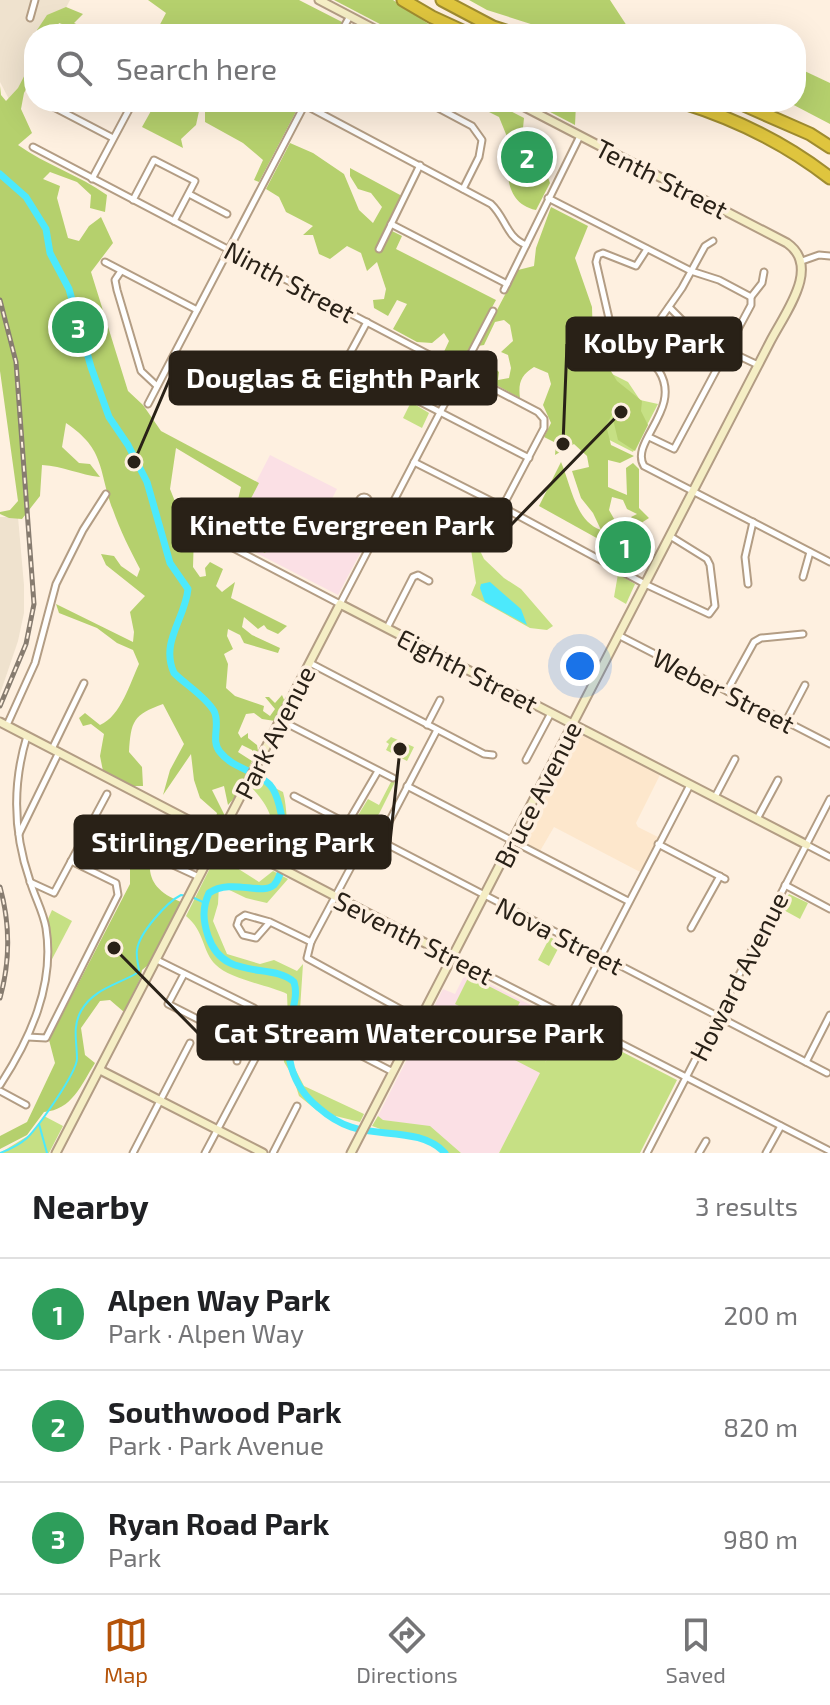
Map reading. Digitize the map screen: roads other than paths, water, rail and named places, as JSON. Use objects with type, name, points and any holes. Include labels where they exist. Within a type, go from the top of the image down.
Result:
[{"type":"highway","points":[[403,0],[447,24]]},
{"type":"highway","points":[[442,0],[487,24]]},
{"type":"highway","points":[[712,112],[779,142],[830,178]]},
{"type":"highway","points":[[760,112],[810,134],[830,147]]},
{"type":"street","points":[[30,18],[35,0]]},
{"type":"street","points":[[319,0],[365,24]]},
{"type":"street","points":[[346,24],[350,16]]},
{"type":"street","points":[[63,112],[113,139]]},
{"type":"street","points":[[92,179],[128,112]]},
{"type":"street","points":[[148,404],[300,112]]},
{"type":"street","points":[[322,112],[498,210],[507,231],[526,245]]},
{"type":"street","points":[[446,112],[472,126],[482,140],[479,157],[463,189]]},
{"type":"street","name":"Tenth Street","points":[[534,112],[787,243],[802,261]]},
{"type":"street","points":[[391,224],[505,287],[580,136]]},
{"type":"street","name":"Ninth Street","points":[[33,147],[538,412],[544,419],[544,428],[529,458]]},
{"type":"street","points":[[133,200],[154,160],[195,181],[174,221]]},
{"type":"street","points":[[379,249],[420,165]]},
{"type":"street","points":[[189,194],[227,214]]},
{"type":"street","points":[[548,198],[691,271],[719,280],[751,297]]},
{"type":"street","points":[[638,351],[669,307],[705,246],[713,241]]},
{"type":"street","points":[[647,249],[636,266],[603,253],[598,255],[596,262],[613,336],[638,351],[660,373],[665,386],[662,412],[640,453],[640,461],[644,466],[830,562]]},
{"type":"street","points":[[802,261],[819,255],[830,256]]},
{"type":"street","name":"Bruce Avenue","points":[[351,1153],[799,284],[802,261]]},
{"type":"street","points":[[105,262],[197,310]]},
{"type":"street","points":[[121,271],[115,280],[141,371],[157,386]]},
{"type":"street","points":[[751,297],[757,293],[764,272]]},
{"type":"street","points":[[649,436],[674,449],[751,305],[751,297]]},
{"type":"street","points":[[669,307],[699,337],[758,365]]},
{"type":"street","name":"Park Avenue","points":[[56,1153],[493,311]]},
{"type":"street","points":[[335,381],[367,322]]},
{"type":"street","points":[[345,363],[529,458],[503,506]]},
{"type":"street","points":[[665,386],[672,383]]},
{"type":"street","points":[[414,462],[702,613],[713,612],[707,559],[670,536]]},
{"type":"street","points":[[3,724],[35,663],[56,584],[83,530],[106,494]]},
{"type":"street","points":[[368,505],[387,515]]},
{"type":"street","points":[[748,584],[745,557],[753,522]]},
{"type":"street","name":"Eighth Street","points":[[191,526],[830,857]]},
{"type":"street","points":[[803,577],[810,552]]},
{"type":"street","points":[[387,628],[413,577],[418,575],[429,581]]},
{"type":"street","points":[[727,691],[754,642],[761,638],[803,634]]},
{"type":"street","name":"Weber Street","points":[[618,635],[830,744]]},
{"type":"street","points":[[310,663],[484,754],[493,755]]},
{"type":"street","points":[[18,835],[84,683]]},
{"type":"street","points":[[786,721],[805,685]]},
{"type":"street","points":[[427,725],[440,700]]},
{"type":"street","points":[[526,760],[551,713]]},
{"type":"street","points":[[280,720],[393,778]]},
{"type":"street","name":"Seventh Street","points":[[3,724],[830,1151]]},
{"type":"street","points":[[379,841],[437,730]]},
{"type":"street","points":[[26,1105],[0,1088],[28,1037],[42,996],[48,953],[40,904],[30,882],[15,809],[16,783],[27,736]]},
{"type":"street","points":[[715,798],[735,759]]},
{"type":"street","points":[[347,824],[378,771]]},
{"type":"street","points":[[757,819],[778,780]]},
{"type":"street","points":[[569,1018],[690,785]]},
{"type":"street","points":[[407,786],[628,901]]},
{"type":"street","points":[[30,882],[54,893],[107,794]]},
{"type":"street","name":"Nova Street","points":[[294,796],[827,1073]]},
{"type":"street","name":"Howard Avenue","points":[[648,1151],[830,799]]},
{"type":"street","points":[[368,835],[311,942],[307,958],[420,1020]]},
{"type":"street","points":[[658,844],[722,878],[691,928]]},
{"type":"street","points":[[28,1037],[46,1038],[116,904],[116,883],[71,861]]},
{"type":"street","points":[[173,865],[199,877]]},
{"type":"street","points":[[785,885],[830,909]]},
{"type":"street","points":[[270,922],[259,937],[252,939],[243,935],[237,925],[241,916],[245,915],[270,922],[311,942]]},
{"type":"street","points":[[157,960],[254,1008],[237,1039],[237,1061]]},
{"type":"street","points":[[184,974],[168,1004],[237,1039]]},
{"type":"street","points":[[806,1062],[830,1015]]},
{"type":"street","points":[[302,1025],[393,1072]]},
{"type":"street","points":[[133,1153],[190,1043]]},
{"type":"street","points":[[205,1153],[257,1055]]},
{"type":"street","points":[[100,1070],[263,1153]]},
{"type":"street","points":[[273,1153],[297,1106]]},
{"type":"street","points":[[766,1153],[781,1126]]},
{"type":"street","points":[[699,1153],[706,1141]]},
{"type":"street","points":[[648,1151],[656,1153]]},
{"type":"water","points":[[490,582],[521,609],[527,625],[485,602],[481,584]]},
{"type":"waterway","points":[[0,174],[26,197],[46,229],[50,253],[69,289],[109,417],[147,482],[170,563],[188,589],[171,641],[170,662],[174,673],[214,711],[216,742],[220,752],[270,785],[279,805],[284,835],[279,877],[269,888],[227,887],[209,893],[204,914],[208,936],[215,951],[236,966],[284,976],[294,982],[289,1056],[296,1079],[309,1099],[334,1119],[351,1127],[413,1136],[436,1145],[445,1153]]},
{"type":"waterway","points":[[0,1153],[27,1138],[70,1076],[77,1059],[77,1023],[86,1004],[99,992],[137,973],[137,950],[143,935],[168,904],[181,895],[187,896]]},
{"type":"waterway","points":[[194,898],[205,903]]},
{"type":"waterway","points":[[39,1124],[47,1153]]},
{"type":"railway","points":[[0,300],[16,362],[34,604],[26,644],[0,706]]},
{"type":"railway","points":[[0,887],[8,942],[0,998]]},
{"type":"place","name":"Southwood Park","points":[[527,157]]},
{"type":"place","name":"Ryan Road Park","points":[[78,327]]},
{"type":"place","name":"Kinette Evergreen Park","points":[[621,412]]},
{"type":"place","name":"Kolby Park","points":[[563,444]]},
{"type":"place","name":"Douglas & Eighth Park","points":[[134,462]]},
{"type":"place","name":"Alpen Way Park","points":[[625,547]]},
{"type":"place","name":"Stirling/Deering Park","points":[[400,749]]},
{"type":"place","name":"Cat Stream Watercourse Park","points":[[114,948]]}]
